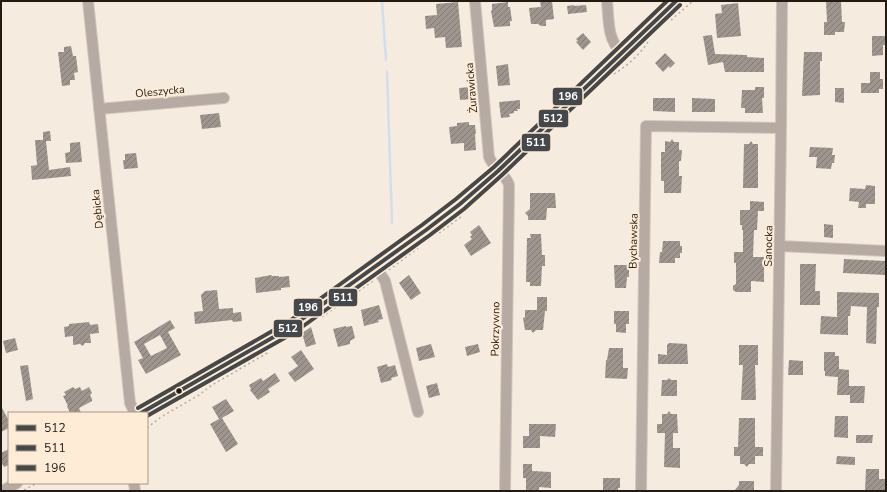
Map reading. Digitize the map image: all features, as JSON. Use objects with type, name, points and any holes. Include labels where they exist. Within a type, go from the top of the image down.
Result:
[{"type":"street","name":"Dębicka","points":[[88,1],[130,403],[134,412]]},
{"type":"street","name":"Żurawicka","points":[[475,1],[489,157],[498,170]]},
{"type":"street","points":[[607,1],[612,41],[621,53]]},
{"type":"street","points":[[143,412],[276,337],[322,306],[450,212],[498,170],[676,1]]},
{"type":"street","name":"Sanocka","points":[[776,491],[782,128],[782,1]]},
{"type":"street","name":"Oleszycka","points":[[99,109],[224,98]]},
{"type":"street","name":"Bychawska","points":[[641,491],[646,126],[782,128]]},
{"type":"street","name":"Pokrzywno","points":[[498,170],[508,181],[509,185],[505,491]]},
{"type":"street","points":[[780,246],[886,251]]},
{"type":"street","points":[[376,267],[385,281],[418,412]]},
{"type":"street","points":[[2,491],[15,484]]},
{"type":"path","points":[[22,491],[35,484]]},
{"type":"building","points":[[540,1],[552,1],[554,19],[546,20],[546,26],[531,24],[529,8],[541,7]]},
{"type":"building","points":[[826,1],[841,1],[842,22],[845,22],[844,32],[835,32],[835,35],[824,35],[824,22],[827,22]]},
{"type":"building","points":[[458,2],[462,47],[446,48],[445,37],[435,38],[434,28],[426,29],[425,16],[437,15],[436,4]]},
{"type":"building","points":[[508,2],[512,21],[510,21],[510,26],[494,27],[491,11],[492,4]]},
{"type":"building","points":[[738,3],[741,36],[717,38],[715,14],[722,13],[721,5]]},
{"type":"building","points":[[586,5],[587,12],[568,14],[567,6]]},
{"type":"building","points":[[583,33],[591,42],[583,50],[576,42],[578,41],[576,39]]},
{"type":"building","points":[[712,35],[715,54],[747,55],[747,57],[764,58],[764,72],[725,72],[723,62],[708,65],[703,36]]},
{"type":"building","points":[[872,36],[885,36],[886,45],[883,45],[883,55],[872,56]]},
{"type":"building","points":[[71,46],[73,56],[76,56],[78,72],[74,73],[75,80],[70,80],[70,85],[62,86],[58,52],[64,52],[64,47]]},
{"type":"building","points":[[804,52],[822,52],[822,61],[820,61],[820,95],[802,96]]},
{"type":"building","points":[[665,53],[675,63],[663,72],[655,63]]},
{"type":"building","points":[[508,64],[510,85],[498,86],[496,66]]},
{"type":"building","points":[[870,72],[880,72],[880,79],[883,79],[883,89],[879,89],[879,93],[861,93],[861,83],[870,83]]},
{"type":"building","points":[[470,87],[472,99],[460,100],[459,88]]},
{"type":"building","points":[[755,87],[764,87],[764,98],[762,98],[763,113],[745,113],[745,108],[741,108],[742,90],[755,90]]},
{"type":"building","points":[[835,88],[844,88],[844,103],[835,102]]},
{"type":"building","points":[[653,98],[675,98],[675,112],[653,111]]},
{"type":"building","points":[[692,98],[715,99],[715,112],[692,112]]},
{"type":"building","points":[[520,100],[520,109],[517,109],[518,111],[514,111],[514,113],[509,114],[510,117],[501,118],[499,102]]},
{"type":"building","points":[[219,113],[221,127],[202,129],[200,115]]},
{"type":"building","points":[[469,122],[469,125],[475,125],[476,150],[464,151],[464,143],[451,144],[449,127],[457,126],[457,123]]},
{"type":"building","points":[[50,131],[51,141],[46,141],[49,170],[70,167],[71,176],[32,180],[31,166],[37,165],[35,140],[43,140],[43,132]]},
{"type":"building","points":[[672,139],[674,142],[679,142],[679,150],[682,150],[681,161],[679,161],[679,176],[682,176],[681,193],[664,193],[664,181],[661,181],[661,152],[665,152],[665,141],[670,142]]},
{"type":"building","points":[[751,141],[753,144],[758,144],[758,188],[743,188],[744,144],[749,144]]},
{"type":"building","points":[[80,142],[82,162],[66,163],[65,153],[70,152],[70,143]]},
{"type":"building","points":[[810,147],[833,148],[832,155],[835,155],[834,163],[832,163],[831,169],[816,168],[817,157],[809,157]]},
{"type":"building","points":[[136,153],[138,168],[124,169],[123,160],[125,160],[125,154]]},
{"type":"building","points":[[866,185],[875,186],[875,204],[866,204],[866,208],[858,208],[859,202],[849,201],[850,188],[865,189]]},
{"type":"building","points":[[530,193],[555,193],[556,208],[547,208],[546,220],[528,220],[528,216],[525,213],[530,209]]},
{"type":"building","points":[[750,201],[764,202],[764,211],[758,211],[757,230],[754,230],[753,257],[764,257],[764,282],[751,281],[751,292],[736,292],[733,290],[733,286],[736,284],[736,263],[734,263],[734,252],[743,252],[743,230],[742,225],[740,225],[740,210],[750,210]]},
{"type":"building","points":[[824,224],[833,225],[833,238],[824,237]]},
{"type":"building","points":[[479,225],[491,243],[471,256],[464,245],[472,239],[470,237],[472,235],[470,232]]},
{"type":"building","points":[[530,234],[541,234],[542,255],[545,255],[545,266],[542,266],[541,286],[530,286],[530,282],[526,282],[527,238],[531,238]]},
{"type":"building","points":[[663,241],[680,241],[682,253],[680,253],[680,258],[675,258],[675,263],[659,263]]},
{"type":"building","points":[[844,259],[886,261],[886,275],[843,273]]},
{"type":"building","points":[[800,264],[816,264],[815,291],[820,291],[820,305],[800,305]]},
{"type":"building","points":[[614,265],[629,265],[629,277],[627,277],[626,288],[615,288]]},
{"type":"building","points":[[271,275],[279,277],[289,276],[290,287],[281,288],[281,290],[256,293],[255,278]]},
{"type":"building","points":[[409,275],[421,293],[411,300],[399,283]]},
{"type":"building","points":[[217,290],[219,309],[233,308],[233,313],[241,312],[242,321],[233,322],[232,320],[195,324],[194,312],[203,311],[201,295],[205,291]]},
{"type":"building","points":[[837,292],[879,293],[876,344],[866,343],[867,307],[851,306],[850,316],[848,316],[848,335],[820,334],[821,316],[837,317]]},
{"type":"building","points":[[537,297],[547,297],[547,311],[545,311],[543,330],[536,330],[533,333],[531,330],[525,330],[523,318],[525,317],[525,310],[537,310]]},
{"type":"building","points":[[379,305],[383,319],[378,320],[379,322],[364,326],[361,310]]},
{"type":"building","points":[[614,311],[629,311],[629,324],[626,324],[626,333],[616,332],[616,324],[614,324]]},
{"type":"building","points":[[170,320],[175,328],[168,332],[181,355],[146,374],[138,360],[143,358],[134,342]],"holes":[[[160,335],[167,348],[151,356],[144,344]]]},
{"type":"building","points":[[89,322],[90,325],[98,324],[99,333],[90,334],[91,343],[85,343],[83,346],[80,344],[73,345],[73,336],[65,337],[64,327],[69,326],[69,324]]},
{"type":"building","points":[[352,326],[355,338],[350,341],[350,344],[338,347],[333,329]]},
{"type":"building","points":[[311,327],[316,344],[306,347],[302,333]]},
{"type":"building","points":[[15,338],[18,350],[6,353],[3,341]]},
{"type":"building","points":[[669,343],[687,344],[688,364],[658,364],[658,354],[667,355],[667,345]]},
{"type":"building","points":[[431,344],[435,357],[419,361],[416,348]]},
{"type":"building","points":[[478,344],[480,352],[467,356],[465,347]]},
{"type":"building","points":[[739,345],[758,345],[758,365],[755,365],[756,400],[741,400],[743,365],[739,365]]},
{"type":"building","points":[[609,348],[623,348],[623,368],[628,368],[627,379],[605,378],[606,360]]},
{"type":"building","points":[[301,350],[314,369],[295,382],[288,373],[298,366],[291,357]]},
{"type":"building","points":[[824,352],[835,352],[835,356],[839,356],[839,369],[849,370],[849,386],[865,386],[864,403],[850,403],[850,395],[837,395],[838,377],[825,376]]},
{"type":"building","points":[[789,360],[803,361],[803,375],[788,375]]},
{"type":"building","points":[[387,364],[388,367],[395,365],[398,376],[391,378],[392,380],[381,383],[377,367]]},
{"type":"building","points":[[28,365],[33,399],[26,401],[20,366]]},
{"type":"building","points":[[275,373],[280,381],[268,389],[270,392],[258,400],[250,390],[249,385],[261,378],[263,381]]},
{"type":"building","points":[[669,378],[671,380],[677,380],[677,396],[661,396],[662,380],[667,380]]},
{"type":"building","points":[[437,383],[440,395],[429,398],[426,386]]},
{"type":"building","points":[[73,387],[75,389],[80,387],[82,391],[89,387],[92,393],[90,395],[92,401],[79,408],[81,412],[70,412],[63,396],[66,395],[64,392]]},
{"type":"building","points":[[226,399],[234,411],[222,418],[238,444],[226,452],[210,424],[219,419],[212,407]]},
{"type":"building","points":[[1,406],[8,419],[8,428],[1,432]]},
{"type":"building","points":[[669,411],[671,414],[677,414],[678,433],[673,433],[673,448],[680,448],[680,468],[664,467],[665,433],[657,433],[657,424],[662,424],[662,414],[667,414]]},
{"type":"building","points":[[835,416],[848,416],[848,438],[834,437]]},
{"type":"building","points":[[739,418],[755,418],[755,447],[763,447],[763,456],[755,456],[755,464],[749,464],[747,467],[744,464],[740,464],[740,456],[734,456],[734,447],[738,447]]},
{"type":"building","points":[[529,424],[556,424],[555,437],[540,436],[540,448],[523,448],[523,436],[529,436]]},
{"type":"building","points":[[856,435],[873,435],[872,443],[856,443]]},
{"type":"building","points":[[8,450],[8,465],[4,467],[1,462],[1,453]]},
{"type":"building","points":[[837,456],[855,457],[855,465],[836,464]]},
{"type":"building","points":[[523,464],[532,464],[532,471],[551,472],[551,488],[539,487],[539,490],[526,490],[526,478],[523,478]]},
{"type":"building","points":[[866,469],[879,469],[879,479],[886,479],[886,491],[865,491]]},
{"type":"building","points":[[603,478],[620,478],[620,488],[618,488],[618,491],[603,491]]},
{"type":"building","points":[[739,481],[754,481],[754,491],[734,491],[739,485]]},
{"type":"waterway","points":[[382,1],[386,60]]},
{"type":"waterway","points":[[387,72],[392,223]]},
{"type":"transit line","name":"196","points":[[138,408],[288,322],[456,199],[494,167],[667,1]]},
{"type":"transit line","name":"512","points":[[143,412],[291,327],[460,204],[498,171],[676,1]]},
{"type":"transit line","name":"511","points":[[148,415],[295,332],[464,209],[502,175],[680,5]]}]
